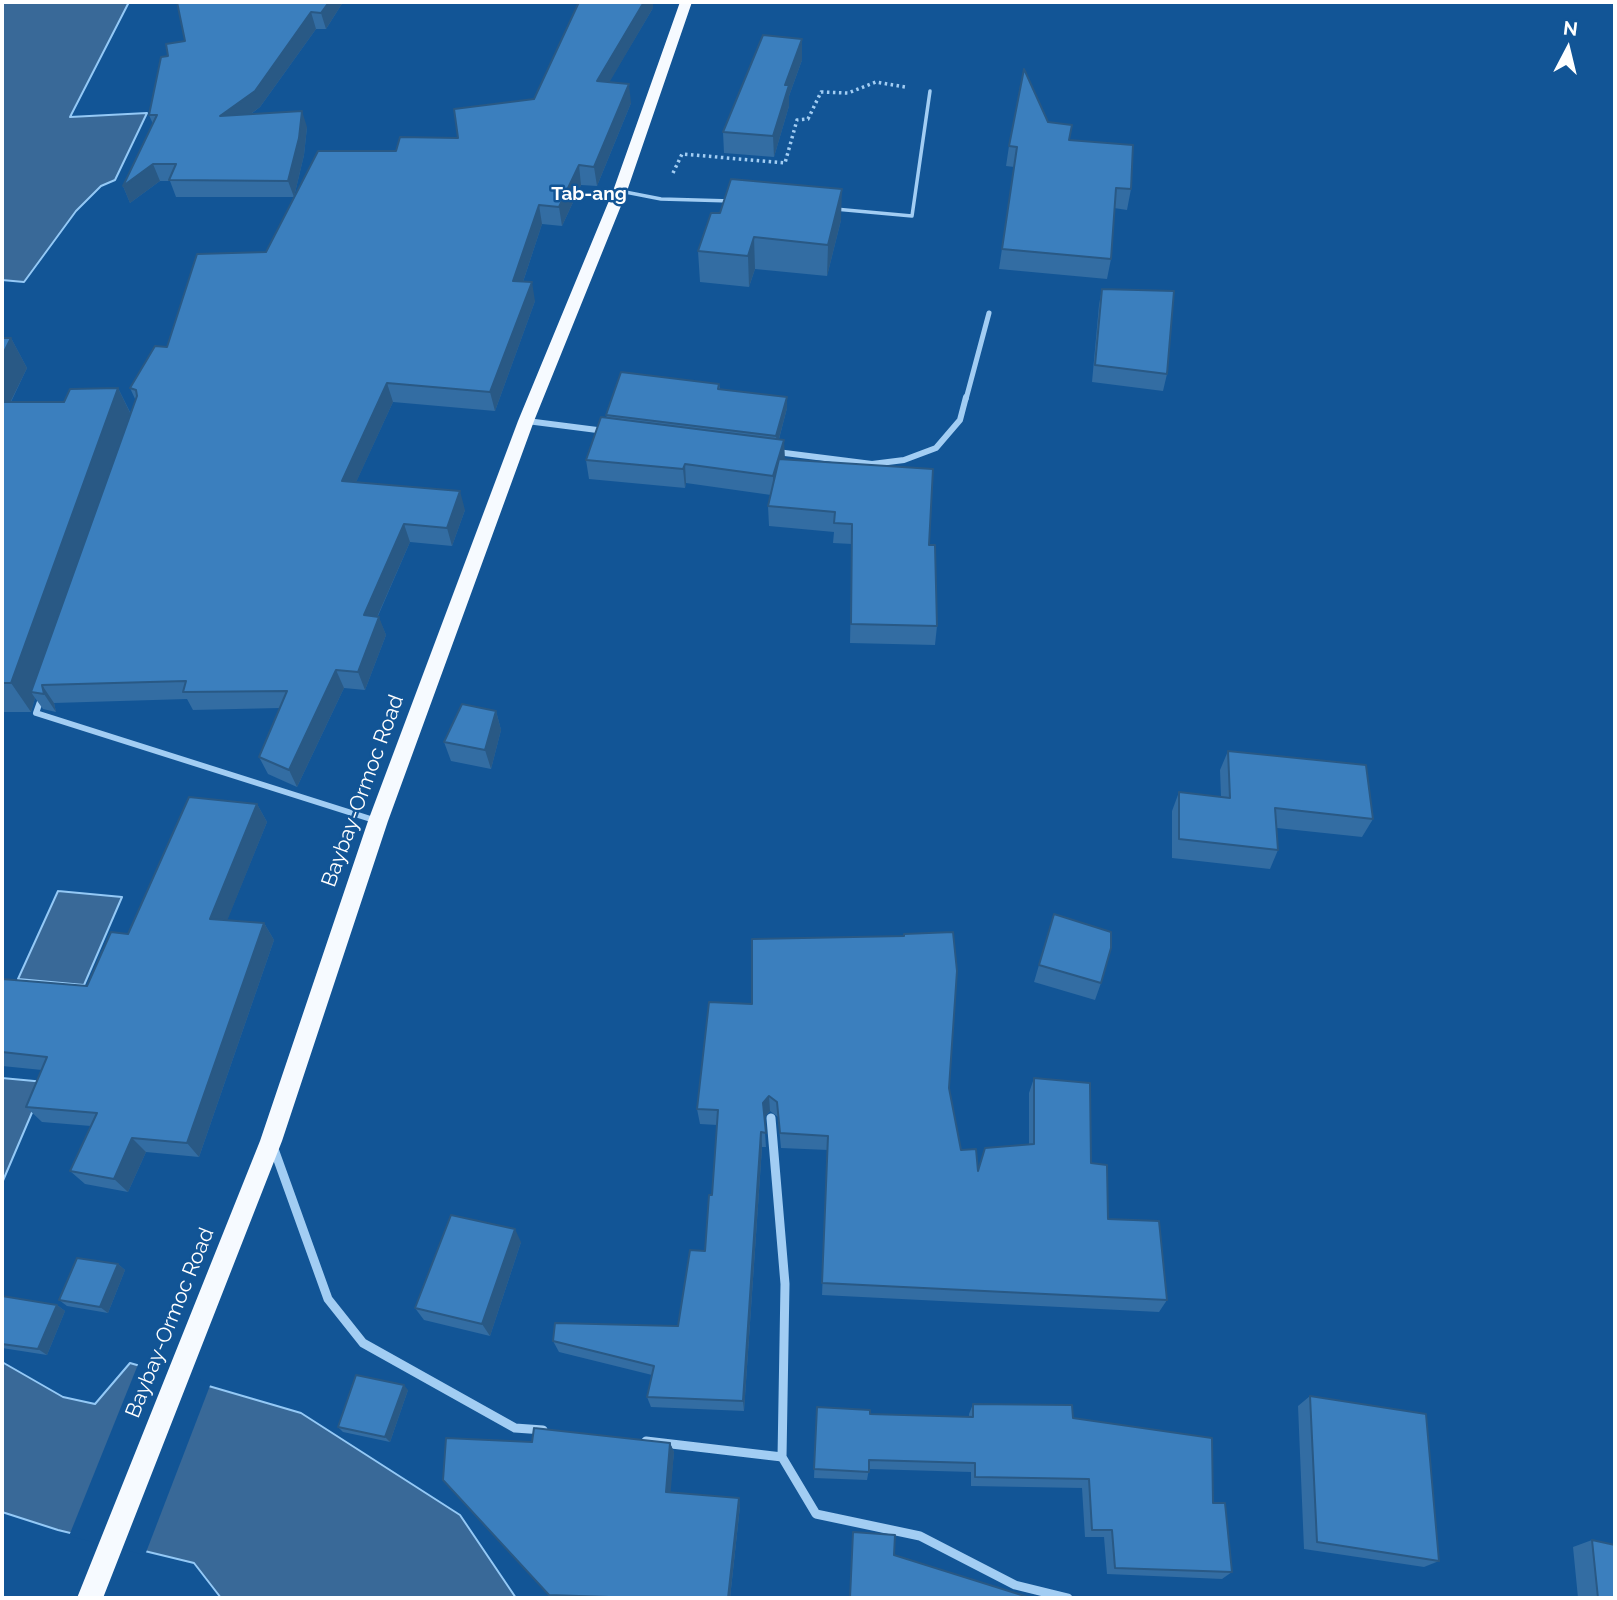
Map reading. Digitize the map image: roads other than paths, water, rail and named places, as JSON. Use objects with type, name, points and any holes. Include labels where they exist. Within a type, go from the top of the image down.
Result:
[{"type":"highway","name":"Baybay-Ormoc Road","points":[[90,1598],[271,1141],[378,821],[526,421],[620,191],[686,2]]},
{"type":"street","points":[[775,452],[872,464],[904,460],[936,448],[960,420],[989,313]]},
{"type":"street","points":[[526,421],[609,431]]},
{"type":"street","points":[[45,687],[36,713],[378,821]]},
{"type":"street","points":[[771,1118],[785,1284],[782,1457],[816,1514],[920,1536],[1015,1585],[1068,1598]]},
{"type":"street","points":[[271,1141],[328,1299],[363,1343],[515,1427],[556,1432]]},
{"type":"street","points":[[636,1440],[782,1457]]},
{"type":"lane","points":[[830,209],[912,216],[930,90]]},
{"type":"lane","points":[[620,191],[661,199],[733,201]]},
{"type":"water","points":[[2,2],[129,2],[70,117],[147,113],[115,180],[101,186],[76,211],[24,282],[2,280]]},
{"type":"water","points":[[58,891],[122,897],[84,985],[18,979]]},
{"type":"water","points":[[2,1078],[45,1082],[2,1183]]},
{"type":"water","points":[[2,1362],[63,1397],[95,1404],[130,1363],[301,1413],[460,1515],[516,1598],[221,1598],[194,1563],[58,1530],[2,1512]]},
{"type":"district","name":"Tab-ang","points":[[589,194]]}]
